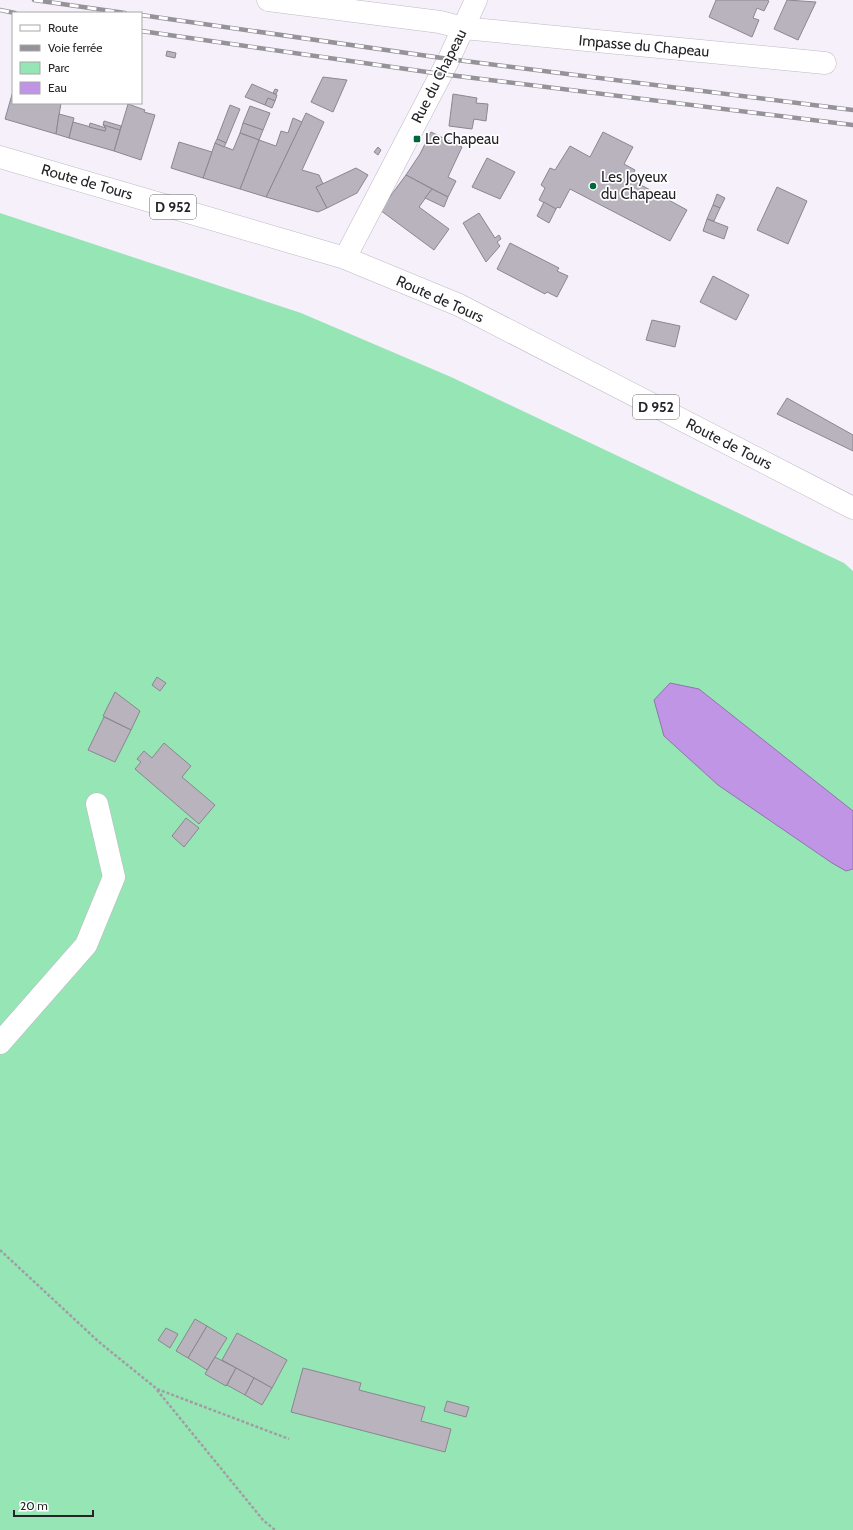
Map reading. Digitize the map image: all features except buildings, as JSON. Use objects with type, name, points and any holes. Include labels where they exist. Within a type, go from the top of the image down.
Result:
[{"type":"street","name":"Impasse du Chapeau","points":[[268,0],[440,22],[463,28],[825,63]]},
{"type":"street","name":"Rue du Chapeau","points":[[345,258],[450,59],[476,0]]},
{"type":"street","name":"Route de Tours","points":[[0,157],[345,258],[459,305],[853,508]]},
{"type":"street","points":[[0,1043],[86,945],[114,877],[97,804]]},
{"type":"path","points":[[0,1250],[99,1342],[157,1389],[263,1520],[275,1530]]},
{"type":"path","points":[[157,1389],[289,1439]]},
{"type":"green space","points":[[0,213],[301,313],[451,377],[844,563],[853,571],[853,1530],[0,1530]]},
{"type":"water","points":[[670,683],[699,689],[853,811],[853,869],[846,871],[832,863],[718,785],[664,736],[654,700]]},
{"type":"railway","points":[[34,0],[118,12]]},
{"type":"railway","points":[[0,10],[12,12]]},
{"type":"railway","points":[[142,15],[449,59],[853,110]]},
{"type":"railway","points":[[142,31],[441,74],[853,125]]},
{"type":"place","name":"Le Chapeau","points":[[417,139]]},
{"type":"place","name":"Les Joyeux du Chapeau","points":[[593,186]]}]
